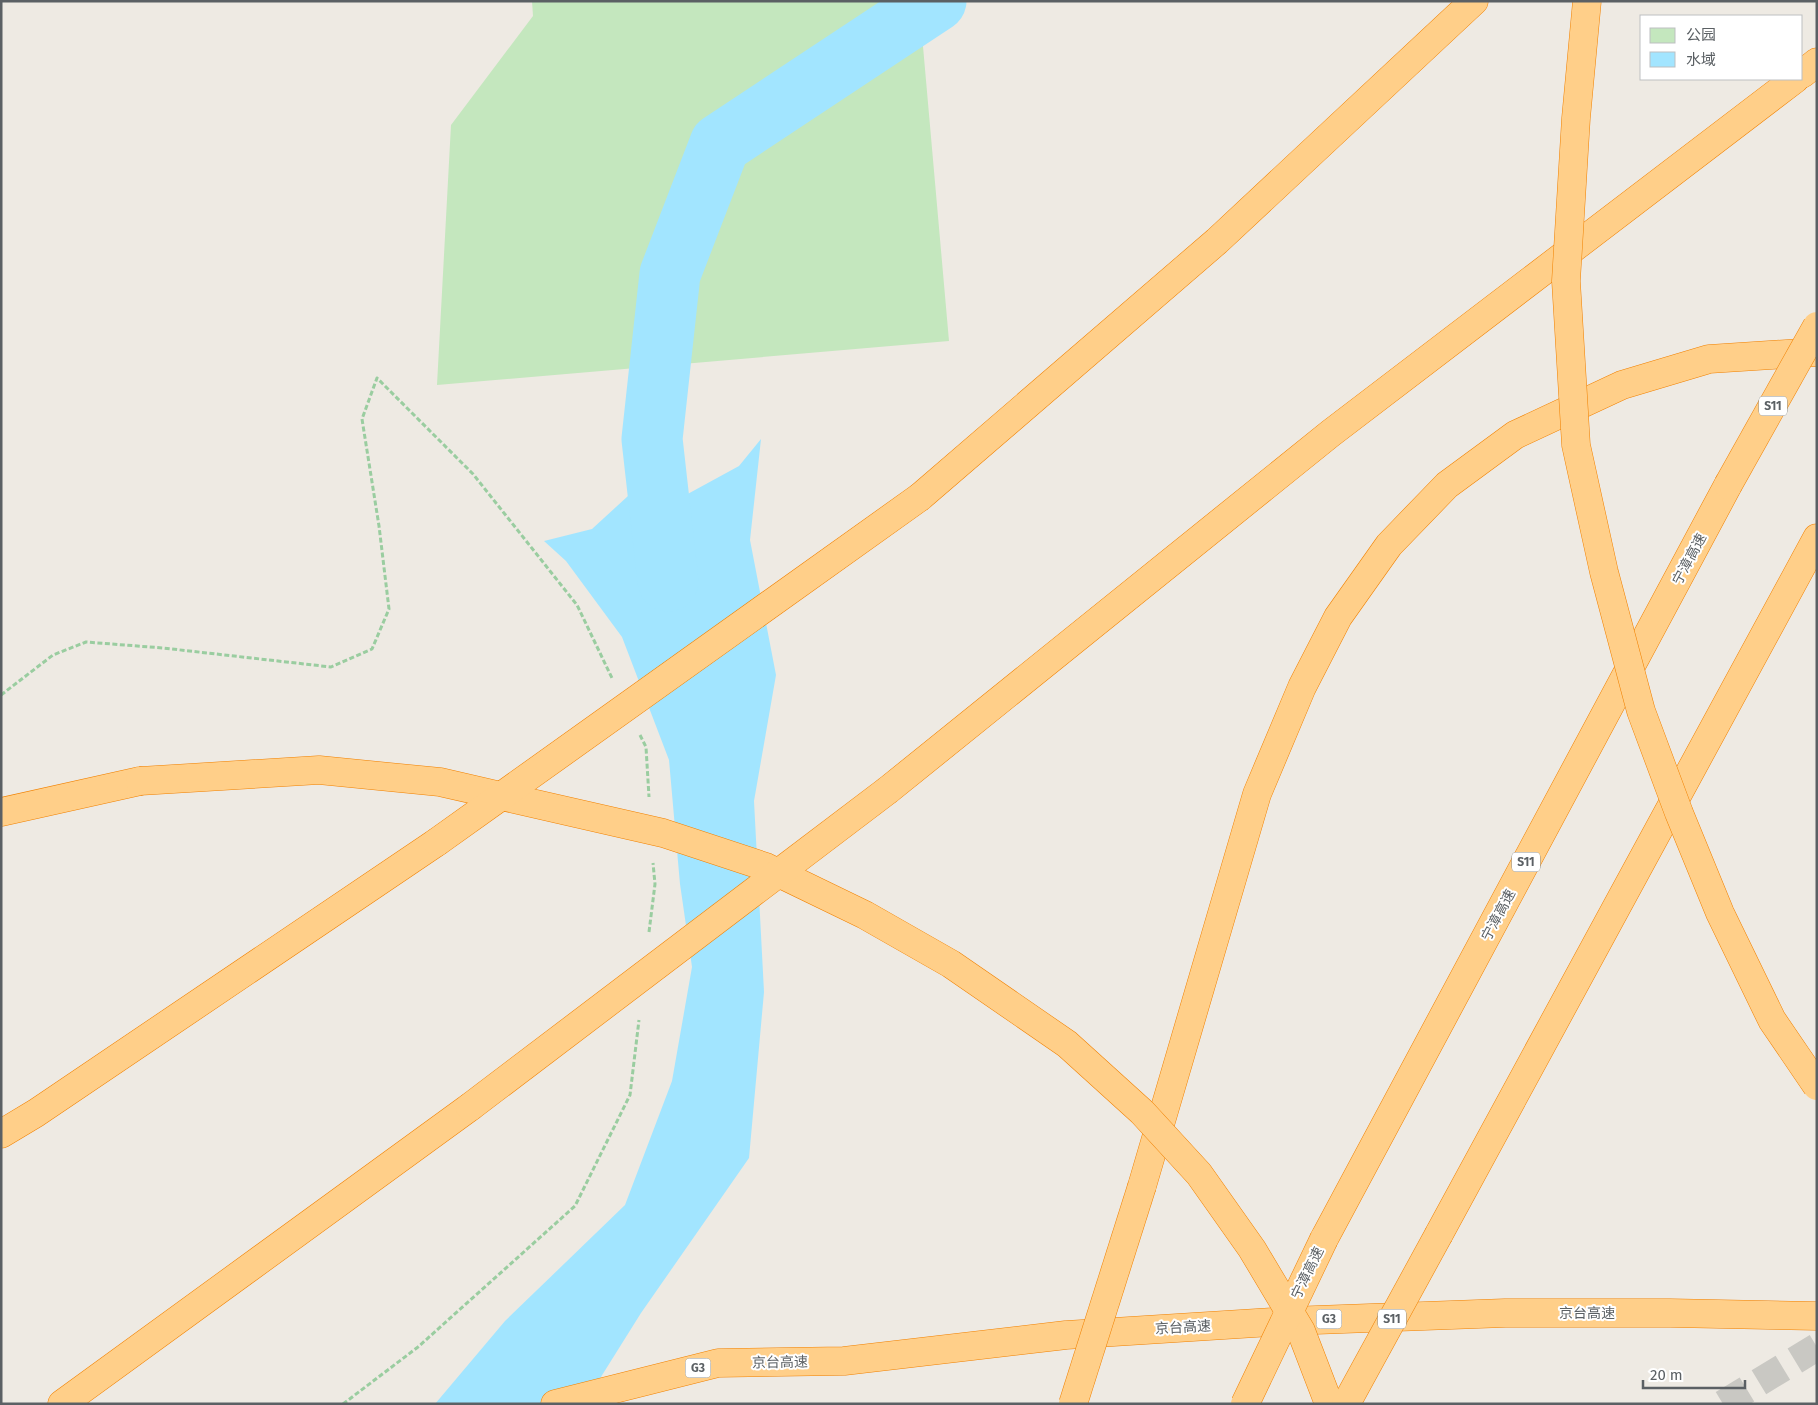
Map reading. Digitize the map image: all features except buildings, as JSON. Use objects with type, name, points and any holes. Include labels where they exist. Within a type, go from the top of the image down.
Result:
[{"type":"highway","points":[[1,1134],[52,1102],[437,842],[920,497],[1217,242],[1474,1]]},
{"type":"highway","points":[[1587,1],[1576,118],[1566,281],[1576,445],[1604,572],[1641,712],[1675,804],[1720,913],[1772,1020],[1817,1086]]},
{"type":"highway","points":[[1803,73],[1817,62]]},
{"type":"highway","points":[[62,1404],[470,1107],[888,790],[1331,432],[1794,80]]},
{"type":"highway","name":"宁漳高速","points":[[1245,1404],[1324,1239],[1728,485],[1817,326]]},
{"type":"highway","points":[[1073,1404],[1142,1186],[1258,794],[1302,687],[1338,617],[1389,545],[1447,485],[1516,435],[1622,385],[1709,359],[1817,352]]},
{"type":"highway","name":"S11","points":[[1346,1404],[1817,538]]},
{"type":"highway","points":[[1,812],[140,781],[319,770],[440,782],[663,833],[766,867],[865,915],[951,964],[1067,1044],[1142,1112],[1198,1174],[1252,1250],[1301,1331],[1329,1404]]},
{"type":"highway","name":"京台高速","points":[[555,1404],[718,1363],[844,1361],[1066,1334],[1289,1321],[1505,1313],[1670,1313],[1817,1316]]},
{"type":"path","points":[[1,695],[53,655],[86,642],[163,648],[331,667],[372,649],[389,609],[379,526],[362,420],[377,378],[473,474],[577,606],[616,685]]},
{"type":"path","points":[[637,729],[646,747],[650,806]]},
{"type":"path","points":[[649,932],[655,884],[653,855]]},
{"type":"path","points":[[343,1404],[418,1347],[575,1206],[630,1095],[639,1019]]},
{"type":"green space","points":[[532,1],[919,1],[949,341],[437,385],[451,125],[533,16]]},
{"type":"water","points":[[761,439],[750,540],[776,675],[754,801],[764,992],[749,1158],[641,1313],[584,1404],[435,1404],[505,1321],[625,1205],[672,1081],[692,967],[680,884],[669,760],[622,637],[566,561],[544,541],[592,529],[628,496],[684,496],[739,466]]},
{"type":"waterway","points":[[668,581],[652,439],[670,274],[720,144],[936,1]]},
{"type":"tunnel","points":[[1723,1404],[1817,1347]]}]
